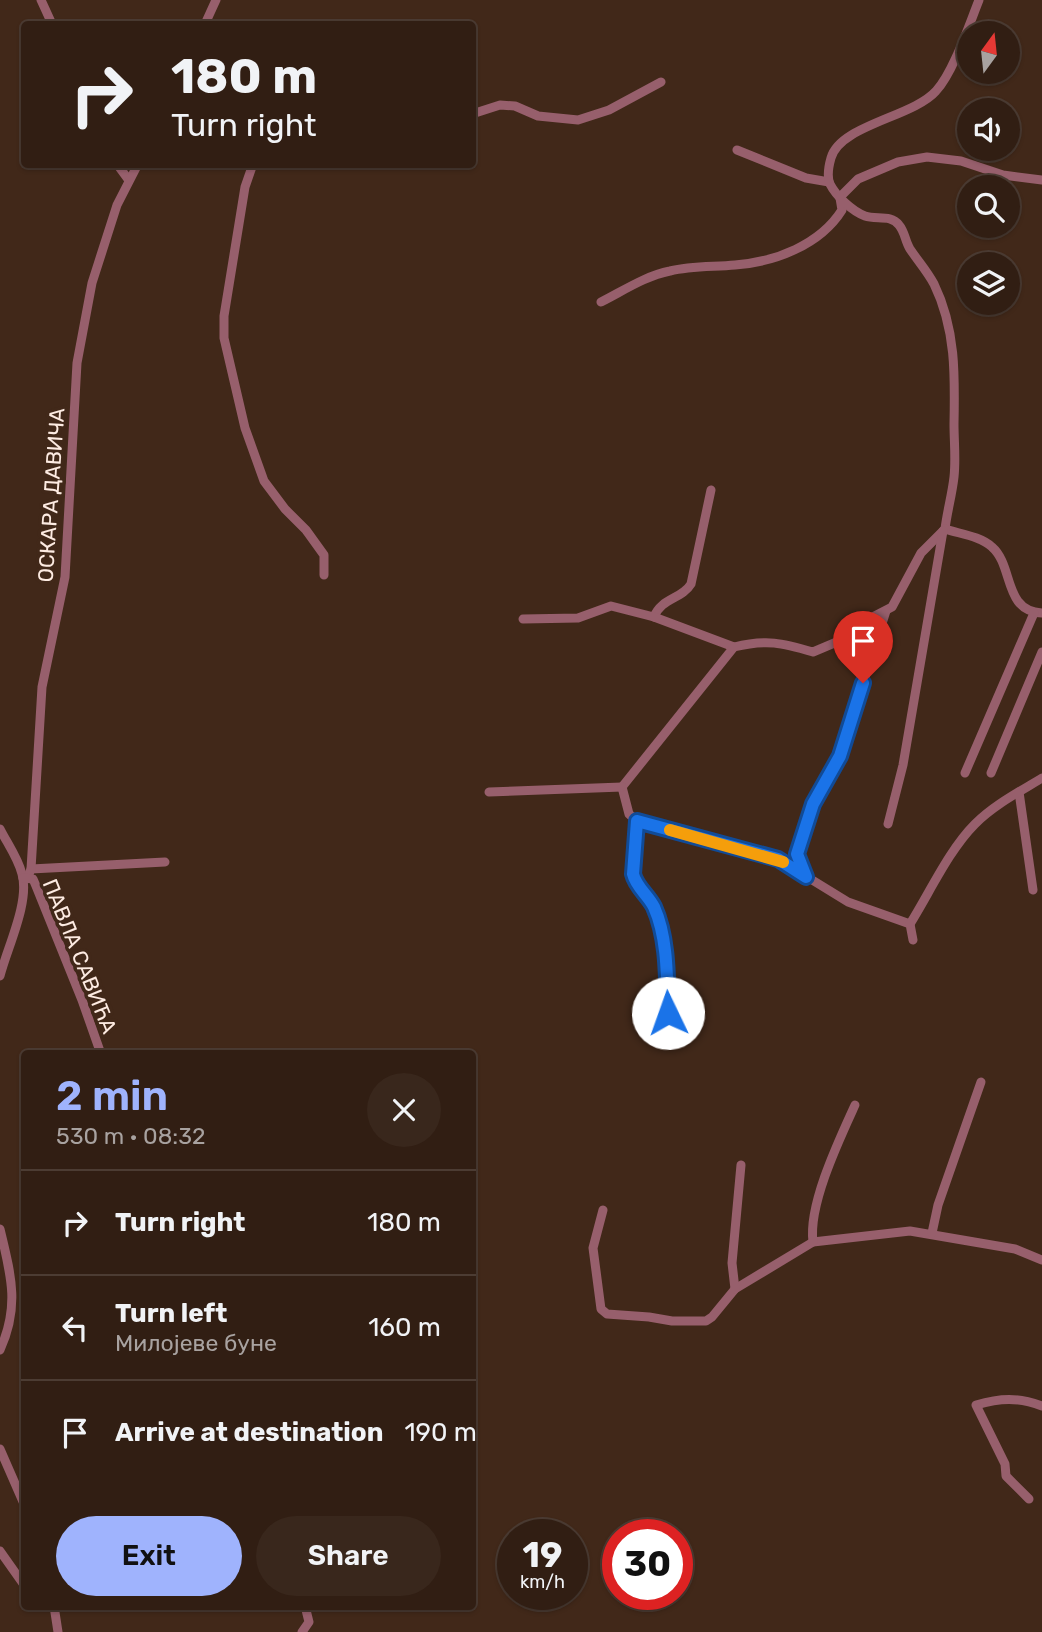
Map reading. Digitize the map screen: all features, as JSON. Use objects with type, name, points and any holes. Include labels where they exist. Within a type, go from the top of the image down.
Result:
[{"type":"street","points":[[41,0],[51,21]]},
{"type":"street","points":[[206,21],[216,0]]},
{"type":"street","points":[[888,824],[903,765],[956,460],[956,384],[952,342],[942,303],[921,261],[910,249],[898,223],[893,219],[862,215],[840,197],[829,182],[831,159],[840,143],[922,104],[936,91],[950,69],[979,0]]},
{"type":"street","points":[[476,113],[500,105],[515,106],[538,116],[578,120],[609,110],[661,82]]},
{"type":"street","points":[[737,150],[806,178],[829,182]]},
{"type":"street","points":[[840,197],[858,178],[898,162],[927,157],[961,161],[1003,175],[1042,180]]},
{"type":"street","points":[[120,168],[128,179]]},
{"type":"street","name":"ОСКАРА ДАВИЧА","points":[[0,976],[19,914],[27,874],[42,687],[65,577],[77,363],[92,284],[117,205],[135,168]]},
{"type":"street","points":[[252,168],[245,187],[223,316],[224,338],[245,428],[264,481],[324,555],[324,575]]},
{"type":"street","points":[[601,302],[652,276],[669,271],[757,262],[799,248],[823,233],[837,218],[842,210],[840,197]]},
{"type":"street","points":[[654,617],[663,602],[687,590],[691,584],[711,490]]},
{"type":"street","points":[[523,619],[578,618],[611,607],[654,617],[734,647],[756,641],[778,642],[813,652],[839,641],[859,624],[892,607],[920,553],[942,531]]},
{"type":"street","points":[[942,531],[983,541],[994,549],[1003,563],[1011,591],[1023,606],[1038,613],[965,773]]},
{"type":"street","points":[[806,877],[797,854],[813,804],[840,756],[886,611]]},
{"type":"street","points":[[489,792],[622,787],[734,647]]},
{"type":"street","points":[[991,772],[1042,652]]},
{"type":"street","points":[[913,940],[910,924],[960,842],[975,824],[999,804],[1042,778]]},
{"type":"street","points":[[622,787],[629,814],[637,821],[778,859],[848,901],[910,924]]},
{"type":"street","points":[[1019,792],[1032,890]]},
{"type":"street","points":[[637,821],[633,874],[635,882],[653,906],[662,930],[668,1013]]},
{"type":"street","name":"ПАВЛА САВИЋА","points":[[0,829],[27,874],[33,879],[100,1050]]},
{"type":"street","points":[[27,874],[165,862]]},
{"type":"street","points":[[932,1233],[938,1205],[981,1082]]},
{"type":"street","points":[[813,1242],[812,1218],[855,1105]]},
{"type":"street","points":[[735,1289],[732,1264],[741,1164]]},
{"type":"street","points":[[603,1210],[593,1248],[599,1302],[601,1309],[607,1314],[672,1321],[706,1321],[735,1289],[813,1242],[910,1230],[1015,1249],[1042,1260]]},
{"type":"street","points":[[0,1229],[12,1282],[13,1302],[11,1322],[0,1350]]},
{"type":"street","points":[[1029,1499],[1006,1476],[1006,1464],[976,1405],[1009,1398],[1042,1406]]},
{"type":"street","points":[[0,1449],[21,1497]]},
{"type":"street","points":[[0,1551],[21,1581]]},
{"type":"street","points":[[54,1610],[58,1632]]},
{"type":"street","points":[[302,1632],[309,1622],[306,1610]]},
{"type":"slow traffic","points":[[670,830],[783,862]]},
{"type":"route","points":[[668,1013],[662,930],[653,906],[635,882],[633,874],[637,821],[778,859],[806,877],[797,854],[813,804],[840,756],[863,683]]}]
